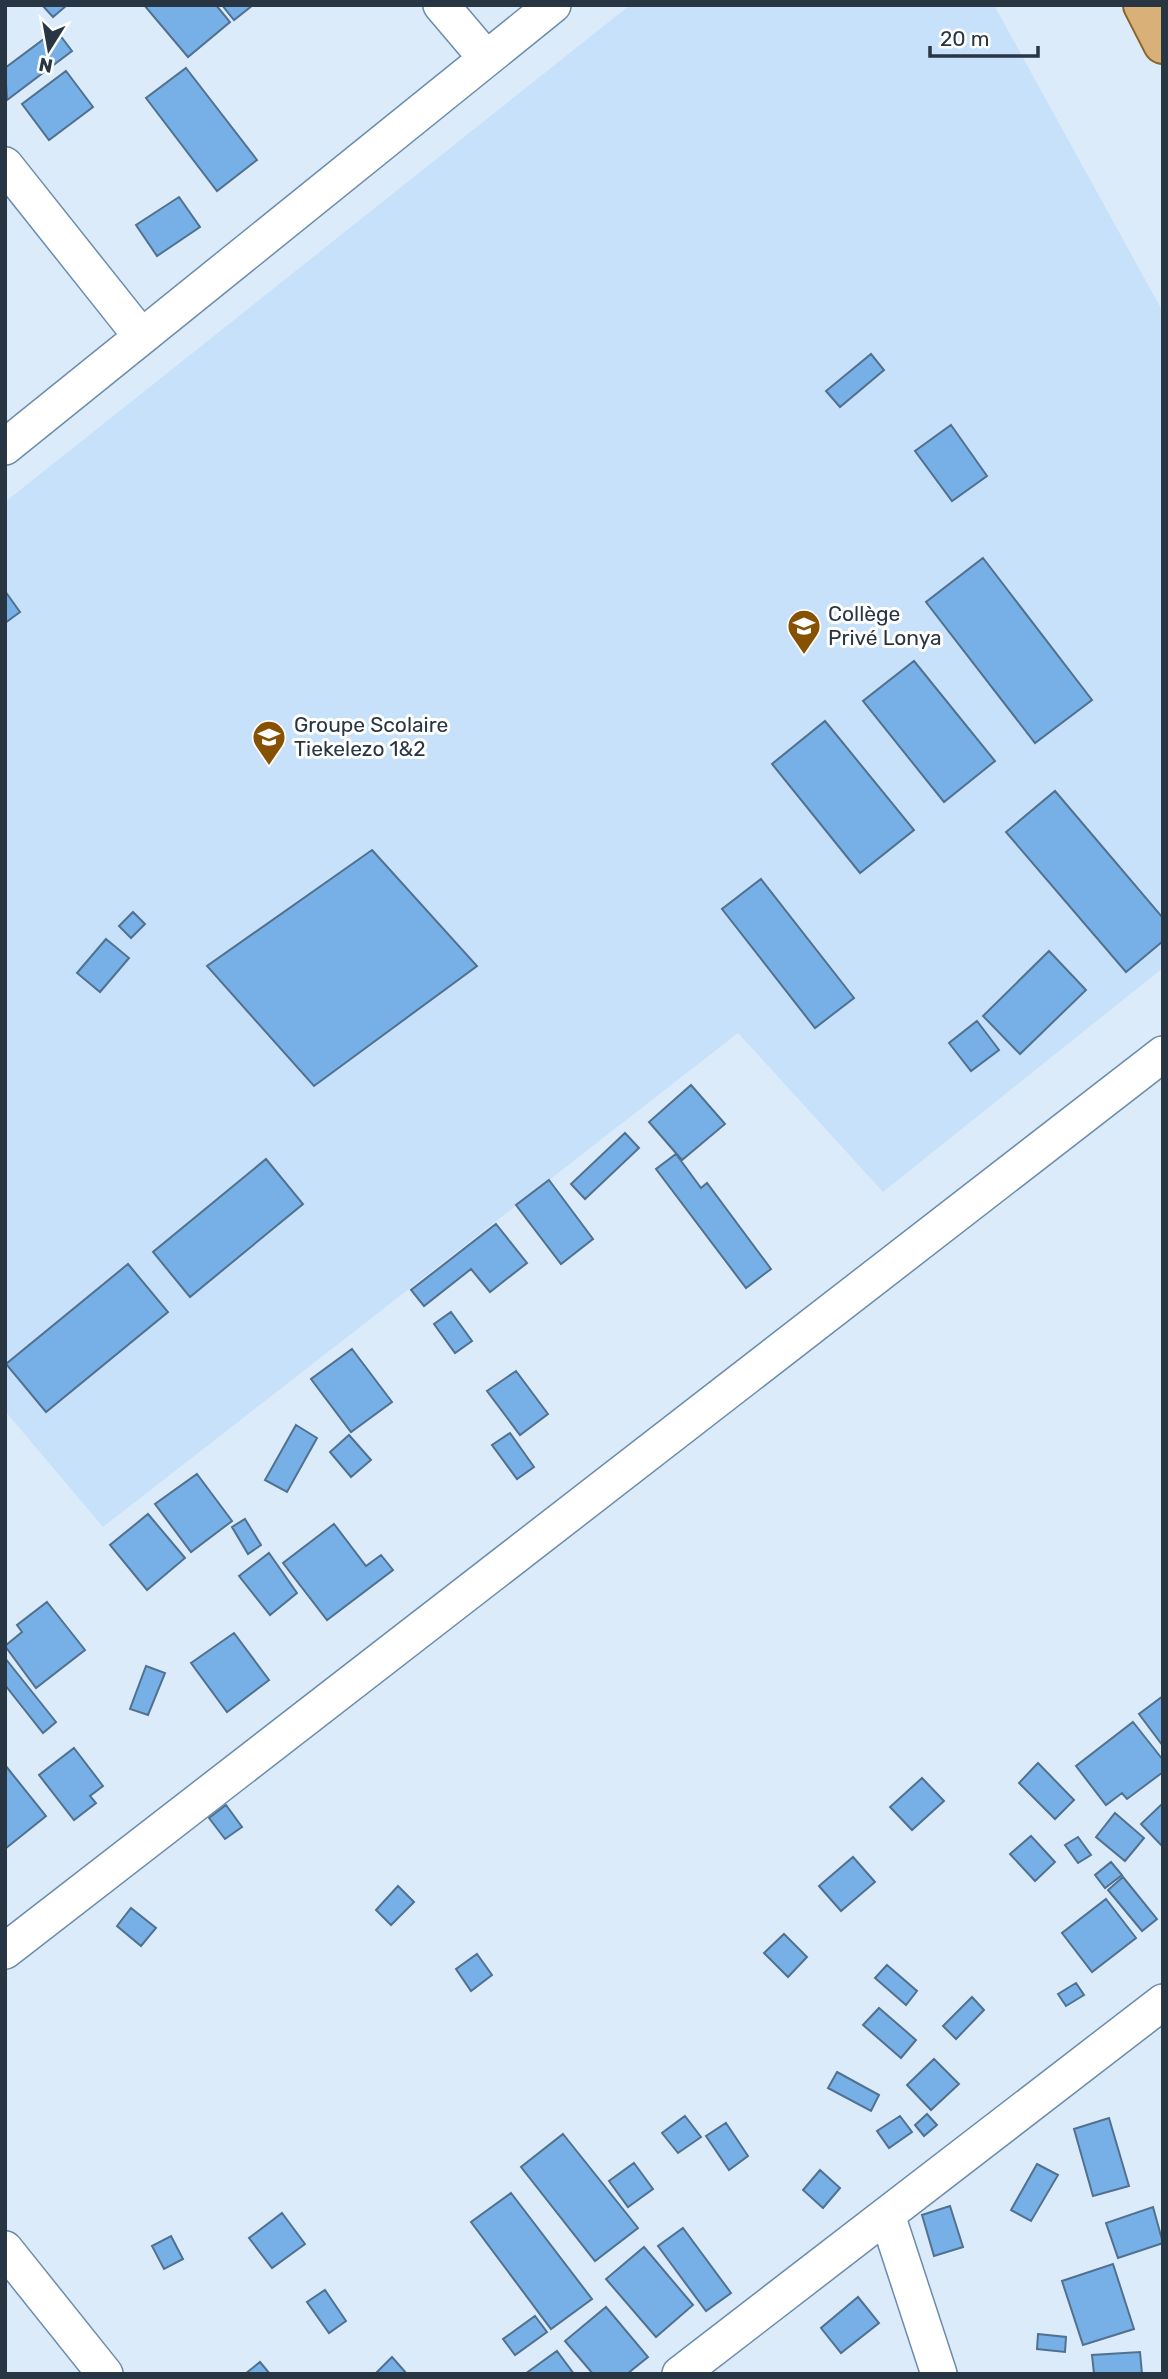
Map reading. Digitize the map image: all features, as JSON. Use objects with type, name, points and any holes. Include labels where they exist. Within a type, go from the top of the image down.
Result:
[{"type":"main road","points":[[1143,5],[1163,44]]},
{"type":"street","points":[[441,5],[486,58]]},
{"type":"street","points":[[5,447],[553,5]]},
{"type":"street","points":[[5,165],[141,335]]},
{"type":"street","points":[[5,1951],[1163,1054]]},
{"type":"street","points":[[680,2374],[1163,2002]]},
{"type":"street","points":[[887,2215],[939,2374]]},
{"type":"street","points":[[5,2249],[106,2374]]},
{"type":"shaded area","points":[[630,5],[994,5],[1163,312],[1163,968],[883,1192],[738,1033],[103,1527],[5,1411],[5,502]]},
{"type":"building","points":[[42,5],[67,5],[53,17]]},
{"type":"building","points":[[144,5],[216,5],[230,22],[188,57]]},
{"type":"building","points":[[222,5],[253,5],[234,20]]},
{"type":"building","points":[[56,30],[72,51],[7,100],[5,68]]},
{"type":"building","points":[[186,68],[257,160],[217,191],[146,98]]},
{"type":"building","points":[[66,71],[93,107],[49,140],[22,104]]},
{"type":"building","points":[[179,197],[200,227],[157,256],[136,225]]},
{"type":"building","points":[[871,354],[884,370],[840,407],[826,391]]},
{"type":"building","points":[[951,425],[987,476],[952,501],[915,451]]},
{"type":"building","points":[[983,558],[1092,700],[1035,743],[926,602]]},
{"type":"building","points":[[5,591],[20,612],[5,623]]},
{"type":"building","points":[[914,661],[995,761],[944,802],[863,701]]},
{"type":"building","points":[[825,721],[914,830],[860,873],[772,764]]},
{"type":"building","points":[[1055,791],[1163,918],[1163,941],[1126,972],[1006,832]]},
{"type":"building","points":[[372,850],[477,966],[314,1086],[207,966]]},
{"type":"building","points":[[761,879],[854,998],[815,1028],[722,909]]},
{"type":"building","points":[[133,912],[145,924],[131,938],[119,926]]},
{"type":"building","points":[[106,939],[129,958],[100,992],[77,973]]},
{"type":"building","points":[[1049,951],[1086,990],[1020,1054],[983,1016]]},
{"type":"building","points":[[977,1021],[999,1050],[971,1071],[949,1043]]},
{"type":"building","points":[[691,1085],[725,1124],[682,1160],[649,1122]]},
{"type":"building","points":[[625,1133],[639,1148],[585,1199],[571,1184]]},
{"type":"building","points":[[676,1154],[701,1188],[707,1183],[771,1269],[746,1288],[656,1169]]},
{"type":"building","points":[[266,1159],[303,1204],[190,1297],[153,1252]]},
{"type":"building","points":[[549,1180],[593,1239],[561,1264],[516,1205]]},
{"type":"building","points":[[496,1224],[527,1263],[490,1292],[471,1269],[424,1306],[411,1290]]},
{"type":"building","points":[[128,1264],[168,1312],[46,1412],[6,1364]]},
{"type":"building","points":[[451,1312],[472,1341],[455,1353],[434,1324]]},
{"type":"building","points":[[352,1349],[392,1402],[351,1432],[311,1379]]},
{"type":"building","points":[[516,1371],[548,1414],[520,1435],[487,1391]]},
{"type":"building","points":[[296,1425],[317,1438],[287,1492],[265,1480]]},
{"type":"building","points":[[510,1433],[534,1467],[517,1479],[492,1445]]},
{"type":"building","points":[[349,1435],[371,1460],[351,1477],[330,1452]]},
{"type":"building","points":[[197,1474],[232,1521],[191,1552],[155,1504]]},
{"type":"building","points":[[148,1514],[185,1558],[147,1590],[110,1545]]},
{"type":"building","points":[[245,1519],[261,1545],[248,1554],[232,1527]]},
{"type":"building","points":[[334,1524],[366,1566],[381,1555],[393,1570],[327,1620],[283,1563]]},
{"type":"building","points":[[269,1553],[297,1593],[270,1615],[239,1576]]},
{"type":"building","points":[[47,1602],[85,1650],[36,1688],[5,1646],[22,1632],[17,1625]]},
{"type":"building","points":[[234,1633],[269,1680],[227,1712],[191,1663]]},
{"type":"building","points":[[5,1658],[56,1722],[43,1733],[5,1685]]},
{"type":"building","points":[[146,1666],[165,1673],[148,1715],[130,1709]]},
{"type":"building","points":[[1163,1696],[1163,1746],[1139,1714]]},
{"type":"building","points":[[1133,1722],[1163,1760],[1163,1772],[1127,1799],[1122,1793],[1106,1805],[1076,1766]]},
{"type":"building","points":[[74,1748],[103,1786],[90,1796],[96,1803],[74,1820],[39,1775]]},
{"type":"building","points":[[1038,1763],[1074,1800],[1055,1819],[1019,1783]]},
{"type":"building","points":[[5,1765],[46,1816],[5,1849]]},
{"type":"building","points":[[922,1778],[944,1801],[912,1830],[890,1807]]},
{"type":"building","points":[[1163,1803],[1163,1847],[1141,1824]]},
{"type":"building","points":[[226,1805],[242,1827],[225,1839],[209,1818]]},
{"type":"building","points":[[1115,1813],[1144,1838],[1125,1861],[1096,1837]]},
{"type":"building","points":[[1031,1836],[1055,1862],[1035,1881],[1010,1854]]},
{"type":"building","points":[[1078,1837],[1091,1855],[1078,1863],[1065,1845]]},
{"type":"building","points":[[853,1857],[875,1882],[841,1911],[819,1886]]},
{"type":"building","points":[[1111,1862],[1122,1875],[1105,1888],[1095,1875]]},
{"type":"building","points":[[1123,1877],[1157,1919],[1142,1931],[1108,1890]]},
{"type":"building","points":[[398,1886],[414,1902],[391,1925],[376,1910]]},
{"type":"building","points":[[1106,1899],[1136,1938],[1092,1972],[1062,1933]]},
{"type":"building","points":[[131,1908],[156,1928],[141,1946],[117,1926]]},
{"type":"building","points":[[784,1934],[807,1957],[788,1977],[764,1953]]},
{"type":"building","points":[[477,1954],[492,1975],[471,1991],[456,1969]]},
{"type":"building","points":[[887,1965],[917,1991],[906,2005],[875,1978]]},
{"type":"building","points":[[1076,1983],[1084,1995],[1066,2006],[1058,1994]]},
{"type":"building","points":[[972,1997],[984,2010],[956,2039],[943,2026]]},
{"type":"building","points":[[879,2008],[916,2040],[901,2058],[863,2025]]},
{"type":"building","points":[[934,2059],[959,2084],[931,2110],[907,2085]]},
{"type":"building","points":[[837,2072],[879,2095],[871,2111],[828,2088]]},
{"type":"building","points":[[927,2114],[937,2125],[924,2136],[915,2125]]},
{"type":"building","points":[[685,2116],[701,2137],[678,2153],[662,2133]]},
{"type":"building","points":[[900,2116],[912,2132],[889,2148],[877,2131]]},
{"type":"building","points":[[1109,2118],[1129,2186],[1093,2196],[1074,2129]]},
{"type":"building","points":[[726,2123],[748,2156],[729,2170],[706,2136]]},
{"type":"building","points":[[563,2134],[638,2228],[595,2261],[521,2167]]},
{"type":"building","points":[[634,2163],[653,2189],[628,2207],[609,2181]]},
{"type":"building","points":[[1037,2164],[1058,2175],[1031,2221],[1011,2210]]},
{"type":"building","points":[[820,2170],[840,2188],[823,2208],[803,2190]]},
{"type":"building","points":[[511,2193],[592,2299],[551,2329],[471,2222]]},
{"type":"building","points":[[950,2206],[963,2247],[934,2256],[922,2215]]},
{"type":"building","points":[[1153,2207],[1163,2243],[1118,2258],[1106,2223]]},
{"type":"building","points":[[282,2213],[305,2244],[272,2268],[249,2238]]},
{"type":"building","points":[[683,2228],[731,2293],[706,2311],[658,2246]]},
{"type":"building","points":[[171,2236],[183,2259],[164,2269],[152,2246]]},
{"type":"building","points":[[644,2247],[693,2305],[656,2337],[606,2279]]},
{"type":"building","points":[[1113,2264],[1134,2329],[1083,2345],[1062,2281]]},
{"type":"building","points":[[325,2290],[346,2321],[329,2333],[307,2302]]},
{"type":"building","points":[[858,2297],[879,2323],[841,2353],[821,2328]]},
{"type":"building","points":[[606,2307],[648,2357],[627,2374],[593,2374],[565,2341]]},
{"type":"building","points":[[535,2316],[547,2332],[515,2355],[503,2339]]},
{"type":"building","points":[[1038,2334],[1066,2337],[1065,2352],[1037,2349]]},
{"type":"building","points":[[557,2351],[574,2374],[525,2374]]},
{"type":"building","points":[[1140,2352],[1142,2374],[1094,2374],[1092,2355]]},
{"type":"building","points":[[392,2357],[407,2374],[375,2374]]},
{"type":"building","points":[[260,2362],[270,2374],[245,2374]]},
{"type":"place","name":"Collège Privé Lonya","points":[[804,656]]},
{"type":"place","name":"Groupe Scolaire Tiekelezo 1&2","points":[[269,767]]}]
